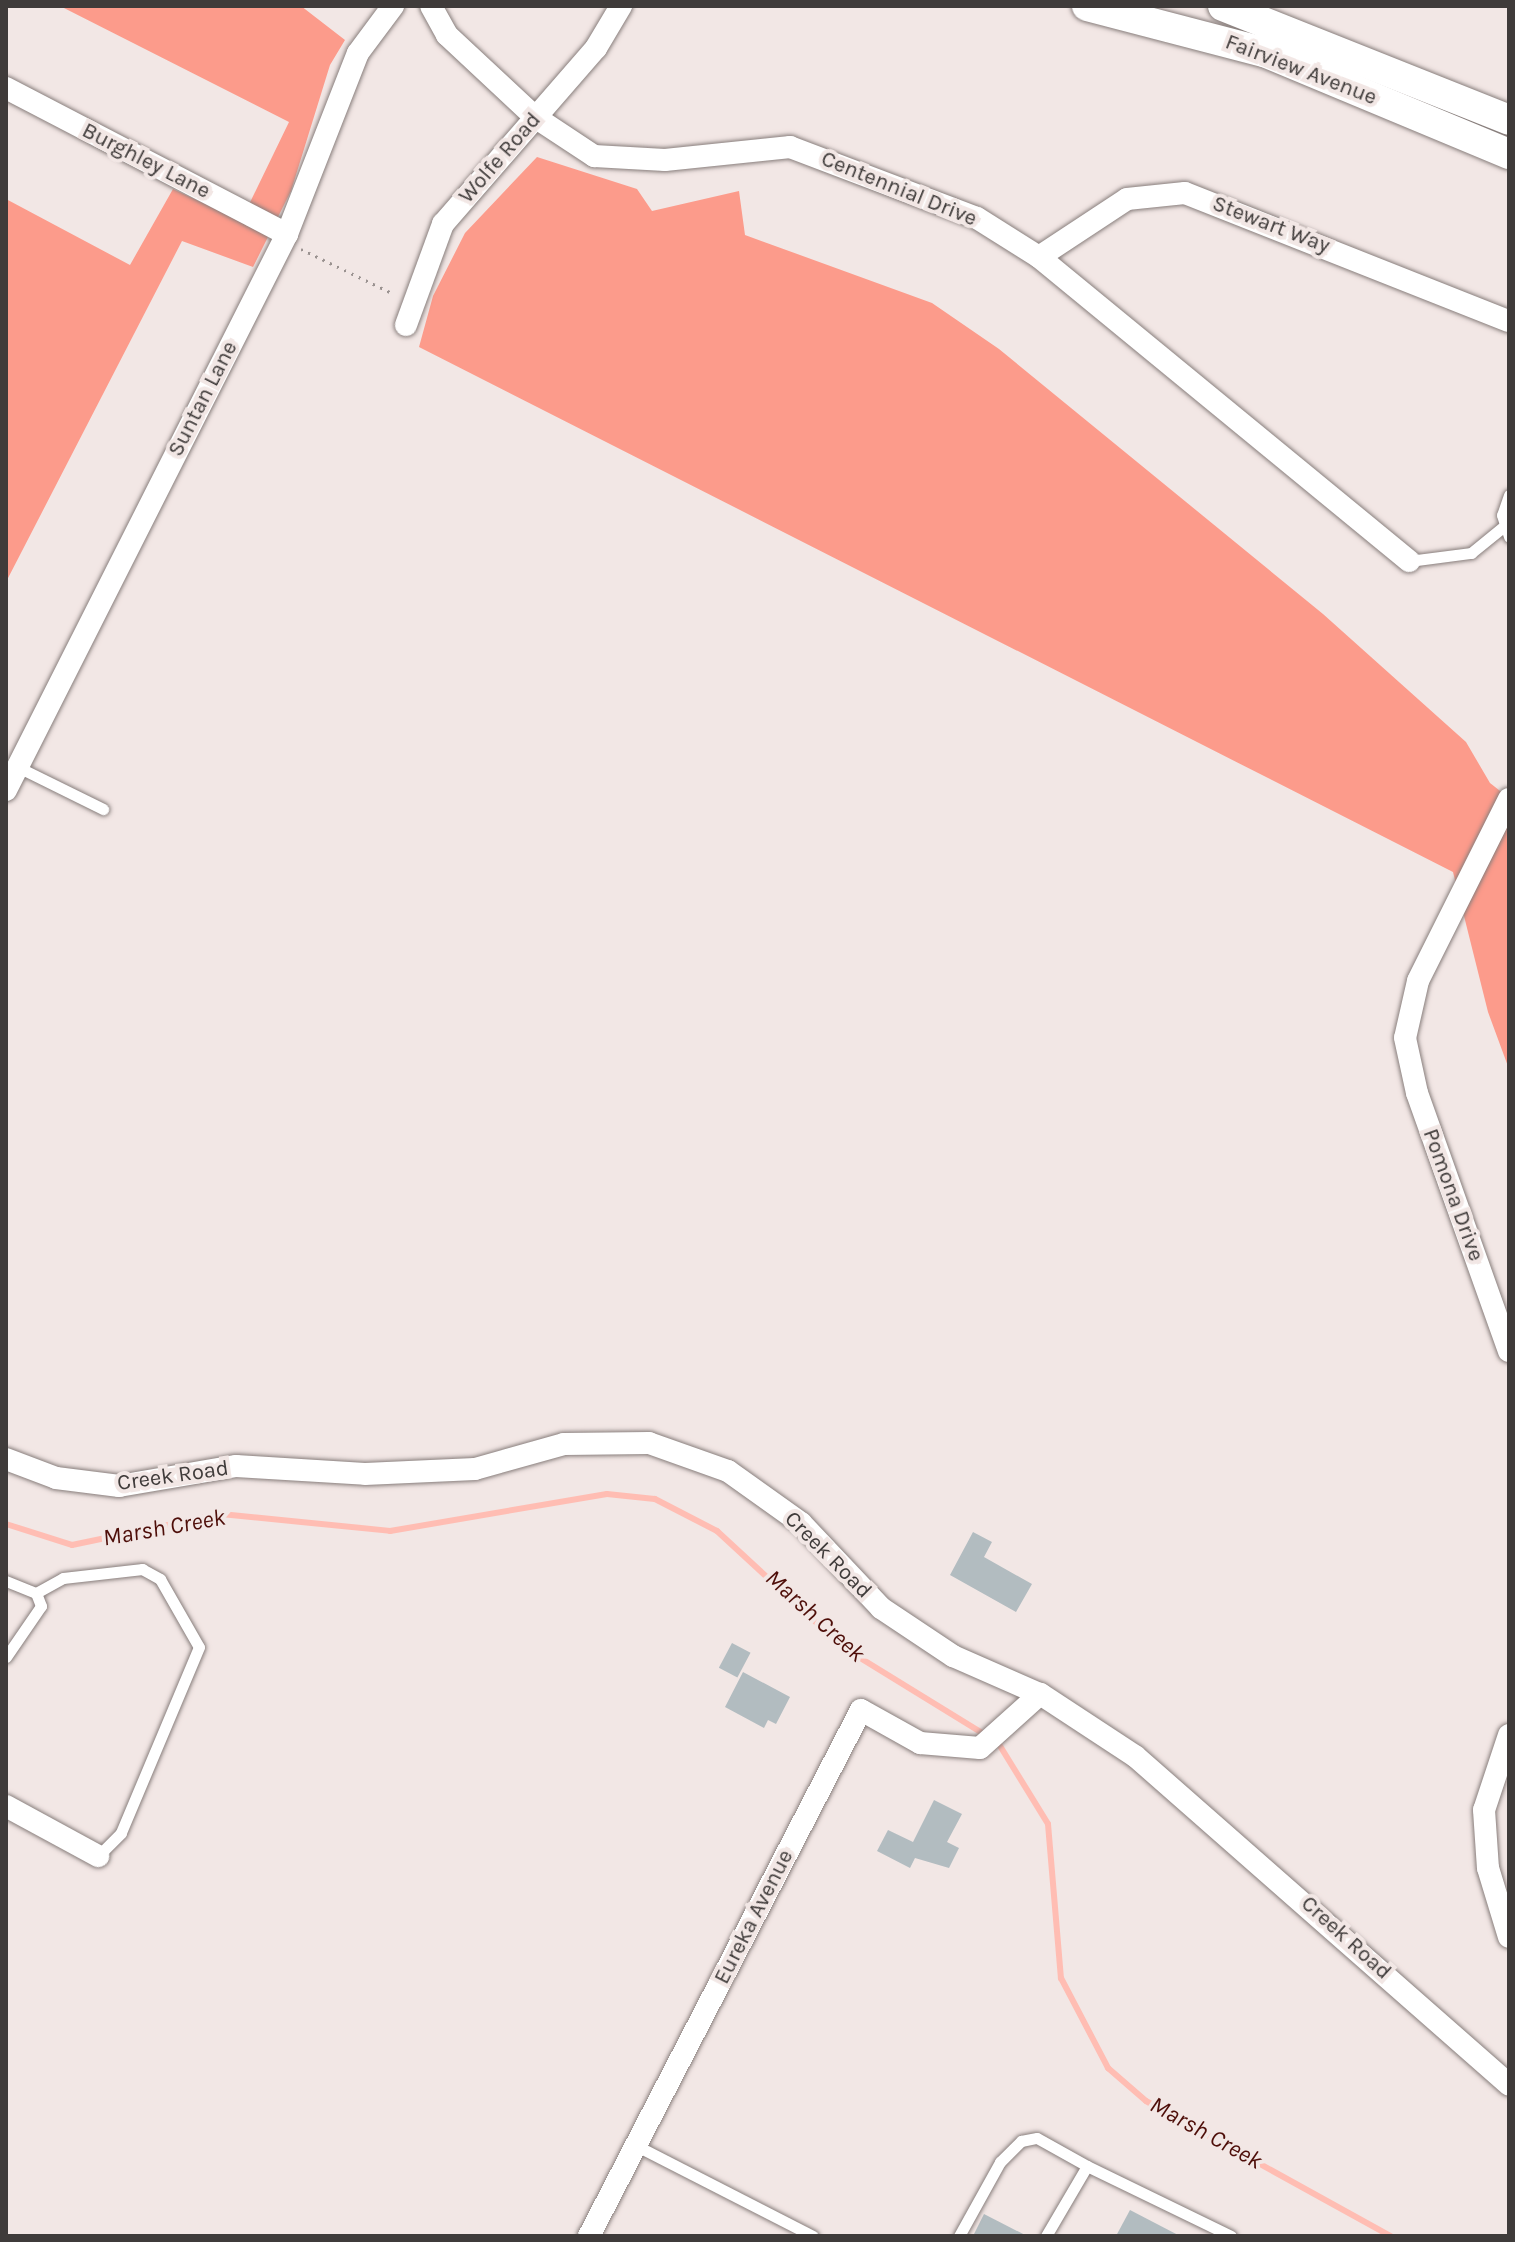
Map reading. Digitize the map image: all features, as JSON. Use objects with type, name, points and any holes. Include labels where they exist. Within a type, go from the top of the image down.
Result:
[{"type":"street","name":"Suntan Lane","points":[[6,790],[285,237],[358,53],[393,6]]},
{"type":"street","name":"Centennial Drive","points":[[431,6],[447,35],[535,117],[594,156],[665,160],[790,147],[977,218],[1039,257],[1409,561]]},
{"type":"street","name":"Wolfe Road","points":[[406,325],[443,224],[596,48],[621,6]]},
{"type":"street","name":"Fairview Avenue","points":[[1087,6],[1264,52],[1509,154]]},
{"type":"street","name":"Fairview Avenue","points":[[1223,6],[1509,120]]},
{"type":"street","name":"Burghley Lane","points":[[6,88],[285,237]]},
{"type":"street","name":"Stewart Way","points":[[1039,257],[1127,199],[1185,193],[1509,321]]},
{"type":"street","name":"Pomona Drive","points":[[1509,799],[1418,981],[1405,1038],[1417,1093],[1509,1351]]},
{"type":"street","name":"Creek Road","points":[[6,1459],[56,1478],[119,1486],[236,1466],[365,1474],[475,1469],[564,1444],[649,1443],[728,1471],[801,1523],[881,1608],[953,1656],[1040,1694],[1135,1756],[1509,2085]]},
{"type":"street","name":"Eureka Avenue","points":[[589,2236],[861,1710],[920,1743],[980,1748],[1040,1694]]},
{"type":"street","points":[[1509,1735],[1484,1810],[1488,1868],[1509,1937]]},
{"type":"street","points":[[6,1806],[98,1856]]},
{"type":"lane","points":[[1409,561],[1471,553],[1506,532],[1509,495]]},
{"type":"lane","points":[[18,767],[103,809]]},
{"type":"lane","points":[[36,1593],[63,1578],[142,1569],[160,1579],[199,1647],[121,1833],[98,1856]]},
{"type":"lane","points":[[6,1581],[36,1593],[41,1606],[35,1620],[6,1657]]},
{"type":"lane","points":[[959,2236],[1000,2162],[1021,2141],[1037,2138],[1087,2166],[1231,2236]]},
{"type":"lane","points":[[635,2145],[813,2236]]},
{"type":"lane","points":[[1046,2236],[1087,2166]]},
{"type":"path","points":[[285,237],[336,271],[413,301]]},
{"type":"shaded area","points":[[60,6],[301,6],[345,40],[330,65],[291,191],[253,267],[182,241],[6,582],[6,199],[130,265],[173,189],[241,221],[289,122]]},
{"type":"shaded area","points":[[537,157],[637,189],[652,211],[739,191],[745,235],[932,303],[999,349],[1323,614],[1466,742],[1490,783],[1509,798],[1509,1069],[1488,1012],[1453,872],[419,347],[433,296],[465,233]]},
{"type":"building","points":[[973,1532],[992,1542],[984,1557],[1032,1584],[1016,1612],[950,1575]]},
{"type":"building","points":[[732,1643],[751,1653],[737,1678],[719,1668]]},
{"type":"building","points":[[743,1672],[790,1697],[776,1724],[768,1720],[764,1728],[725,1707]]},
{"type":"building","points":[[934,1800],[962,1814],[947,1842],[959,1848],[949,1868],[915,1858],[910,1868],[877,1851],[888,1830],[913,1842]]},
{"type":"building","points":[[1130,2210],[1180,2236],[1116,2236]]},
{"type":"building","points":[[984,2214],[1027,2236],[973,2236]]},
{"type":"waterway","name":"Marsh Creek","points":[[6,1524],[72,1545],[221,1514],[390,1531],[607,1494],[655,1499],[717,1531],[844,1648],[987,1736]]},
{"type":"waterway","name":"Marsh Creek","points":[[997,1741],[1048,1824],[1061,1978],[1108,2068],[1146,2101],[1391,2236]]}]
